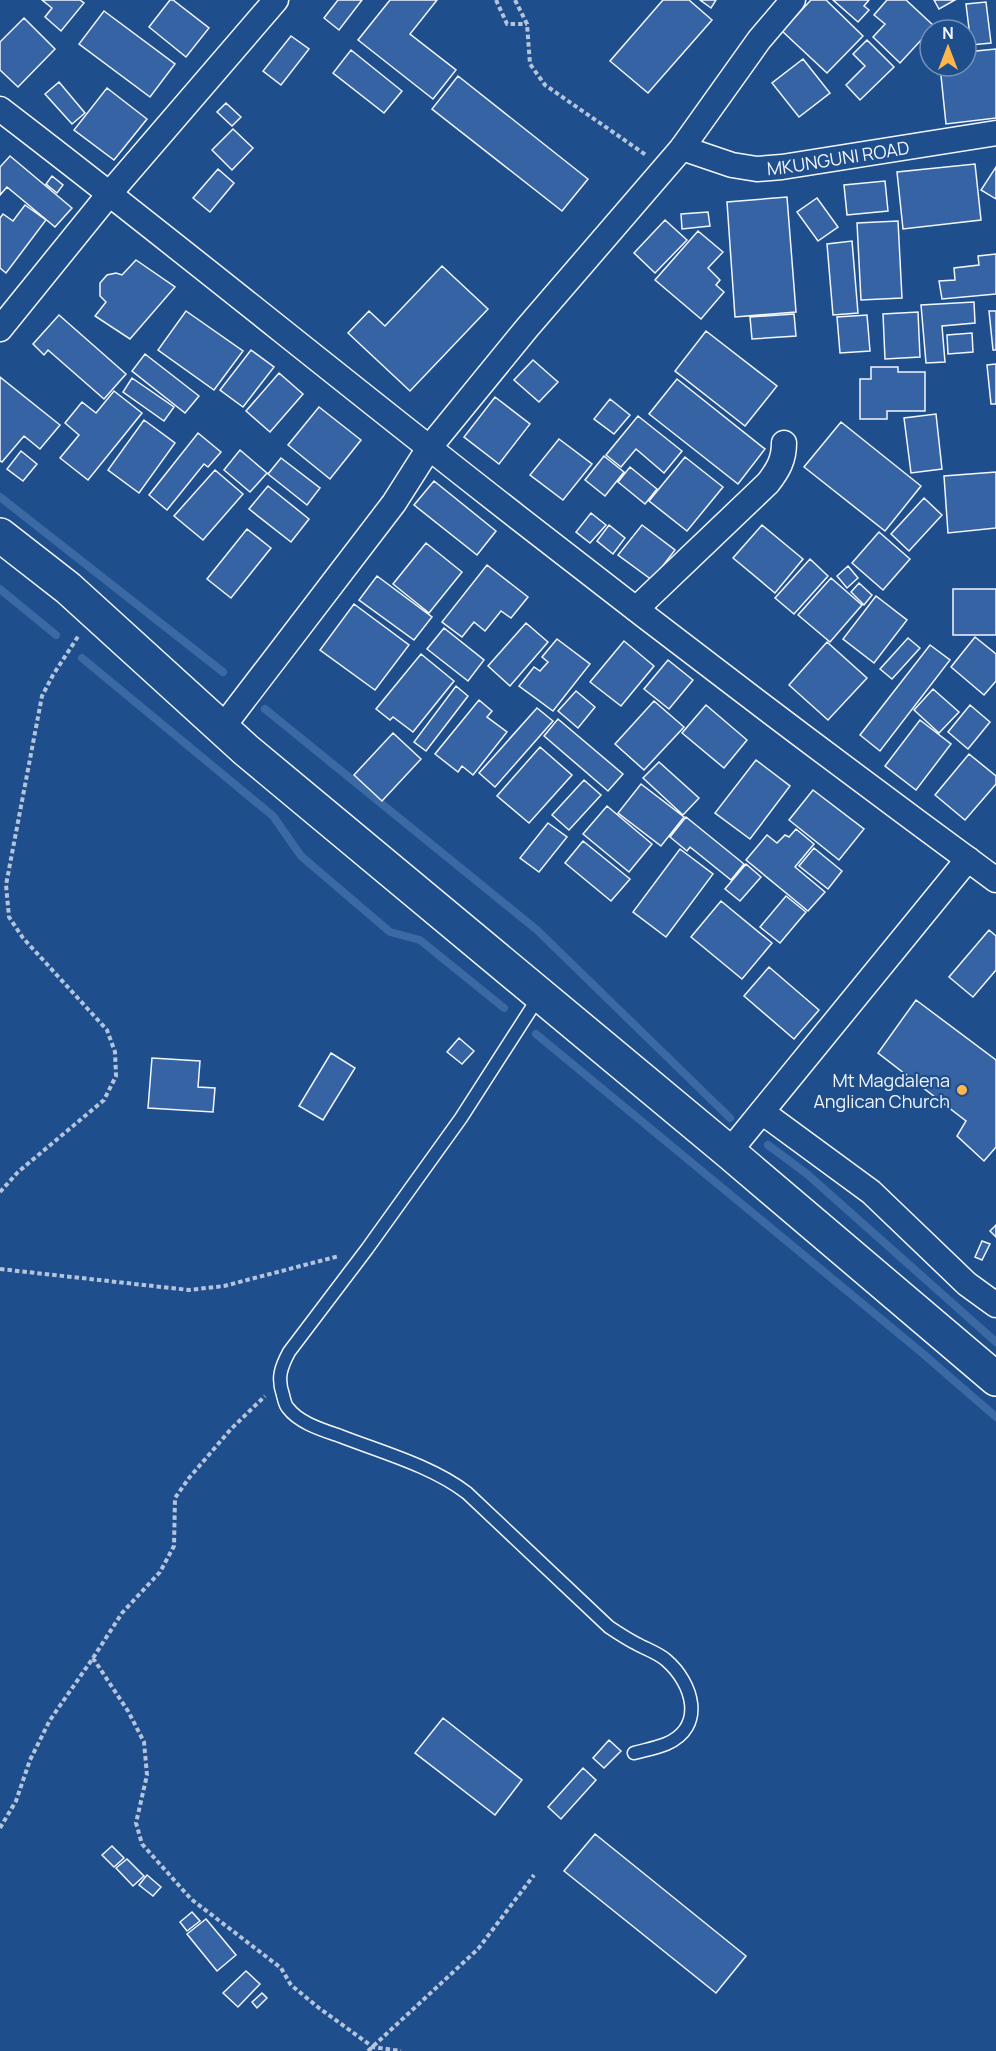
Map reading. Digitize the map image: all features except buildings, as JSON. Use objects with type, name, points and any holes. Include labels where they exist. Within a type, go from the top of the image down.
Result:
[{"type":"main road","points":[[0,535],[68,588],[264,765],[729,1152],[996,1379]]},
{"type":"street","points":[[0,329],[110,193],[276,0]]},
{"type":"street","points":[[222,728],[394,503],[429,448],[527,328],[682,148],[759,39],[793,0]]},
{"type":"street","points":[[0,110],[110,193],[429,448],[636,609],[996,880]]},
{"type":"street","name":"MKUNGUNI ROAD","points":[[682,148],[732,165],[757,170],[996,133]]},
{"type":"street","points":[[636,609],[768,483],[779,468],[784,456],[784,443]]},
{"type":"street","points":[[729,1152],[968,859]]},
{"type":"street","points":[[762,1112],[871,1192],[967,1284],[996,1305]]},
{"type":"lane","points":[[540,994],[461,1118],[367,1249],[289,1352],[281,1367],[279,1383],[287,1407],[297,1417],[321,1429],[453,1482],[609,1627],[628,1640],[665,1659],[682,1677],[691,1696],[690,1717],[683,1732],[667,1744],[634,1753]]},
{"type":"path","points":[[496,0],[507,24],[527,24]]},
{"type":"path","points":[[516,0],[527,24],[530,64],[545,85],[665,168]]},
{"type":"path","points":[[0,1192],[18,1172],[104,1100],[116,1076],[115,1052],[107,1030],[23,938],[9,917],[6,901],[6,885],[42,696],[94,612]]},
{"type":"path","points":[[0,1269],[189,1290],[224,1286],[367,1249]]},
{"type":"path","points":[[0,1828],[16,1801],[30,1760],[50,1720],[122,1613],[160,1572],[174,1546],[175,1498],[231,1429],[279,1383]]},
{"type":"path","points":[[93,1658],[128,1711],[144,1742],[147,1775],[136,1823],[142,1844],[191,1899],[281,1968],[291,1985],[373,2047],[401,2051]]},
{"type":"path","points":[[368,2051],[478,1949],[534,1875]]},
{"type":"waterway","points":[[0,497],[223,672]]},
{"type":"waterway","points":[[0,589],[56,635]]},
{"type":"waterway","points":[[82,658],[273,816],[301,856],[390,932],[420,940],[504,1008]]},
{"type":"waterway","points":[[265,709],[537,930],[730,1118]]},
{"type":"waterway","points":[[536,1034],[921,1352],[996,1417]]},
{"type":"waterway","points":[[768,1145],[807,1174],[996,1342]]},
{"type":"place","name":"Mt Magdalena Anglican Church","points":[[962,1090]]}]
